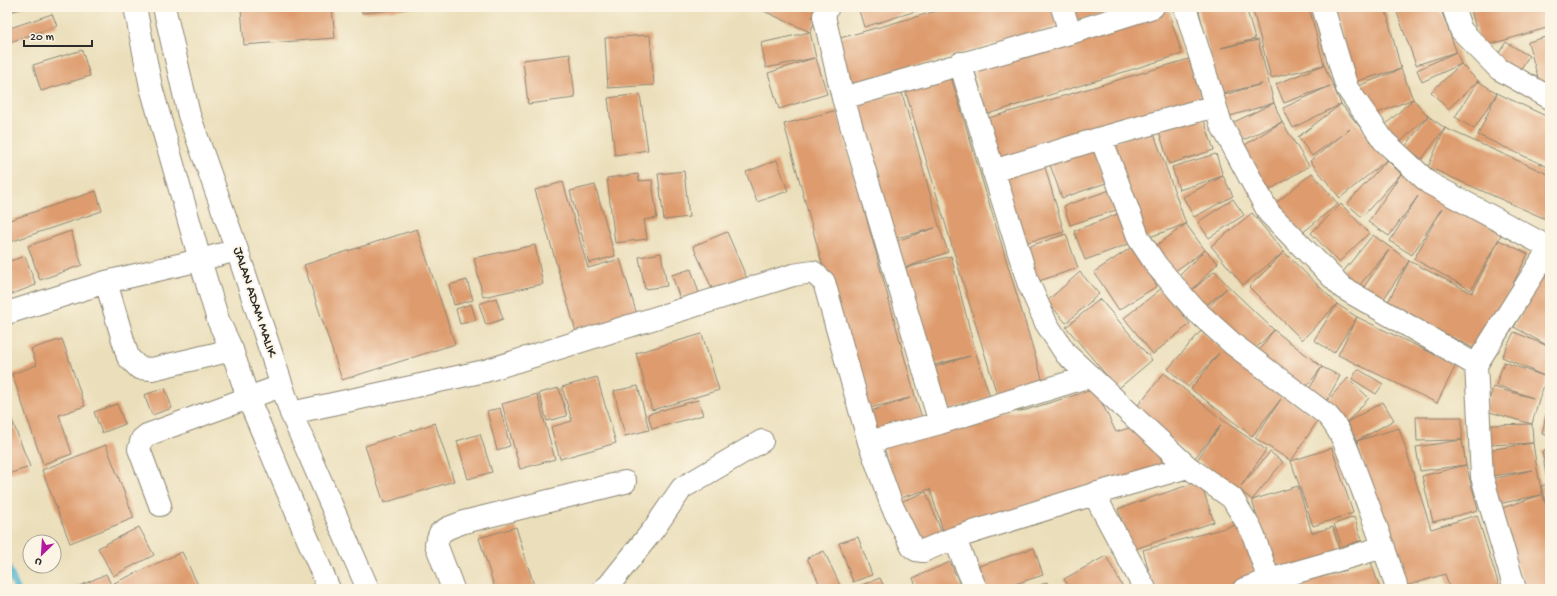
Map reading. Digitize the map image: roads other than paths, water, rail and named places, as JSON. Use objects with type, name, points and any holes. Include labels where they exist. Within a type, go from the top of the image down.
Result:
[{"type":"street","points":[[136,7],[151,87],[218,320],[232,350],[248,398],[329,589]]},
{"type":"street","name":"JALAN ADAM MALIK","points":[[164,7],[189,115],[237,250],[281,386],[291,413],[368,589]]},
{"type":"street","points":[[828,7],[824,16],[843,98],[940,423]]},
{"type":"street","points":[[1062,7],[1070,33]]},
{"type":"street","points":[[843,98],[1070,33],[1152,7]]},
{"type":"street","points":[[1185,7],[1221,124],[1269,213],[1343,288],[1476,365]]},
{"type":"street","points":[[1323,7],[1347,88],[1384,141],[1429,183],[1550,248],[1476,365],[1482,477],[1515,589]]},
{"type":"street","points":[[1453,7],[1462,30],[1499,69],[1550,98]]},
{"type":"street","points":[[960,64],[1028,282],[1046,323],[1066,354],[1188,466],[1232,498],[1252,531],[1269,580]]},
{"type":"street","points":[[993,171],[1101,138],[1215,106]]},
{"type":"street","points":[[1101,138],[1139,239],[1157,266],[1194,309],[1234,345],[1335,423],[1384,547],[1397,589]]},
{"type":"street","points":[[7,313],[106,282],[237,250]]},
{"type":"street","points":[[291,413],[485,371],[793,275],[813,272],[824,282],[869,442],[892,506],[912,547],[916,550],[923,551],[954,538],[1188,466]]},
{"type":"street","points":[[106,282],[128,358],[139,368],[152,370],[232,350]]},
{"type":"street","points":[[869,442],[940,423],[1090,376]]},
{"type":"street","points":[[160,505],[139,449],[142,439],[281,386]]},
{"type":"street","points":[[604,589],[609,585],[653,530],[682,488],[762,441]]},
{"type":"street","points":[[453,589],[436,544],[440,534],[448,528],[464,522],[625,482]]},
{"type":"street","points":[[1094,494],[1145,589]]},
{"type":"street","points":[[954,538],[976,589]]},
{"type":"street","points":[[1244,589],[1269,580],[1384,547]]},
{"type":"waterway","points":[[7,566],[17,589]]}]
